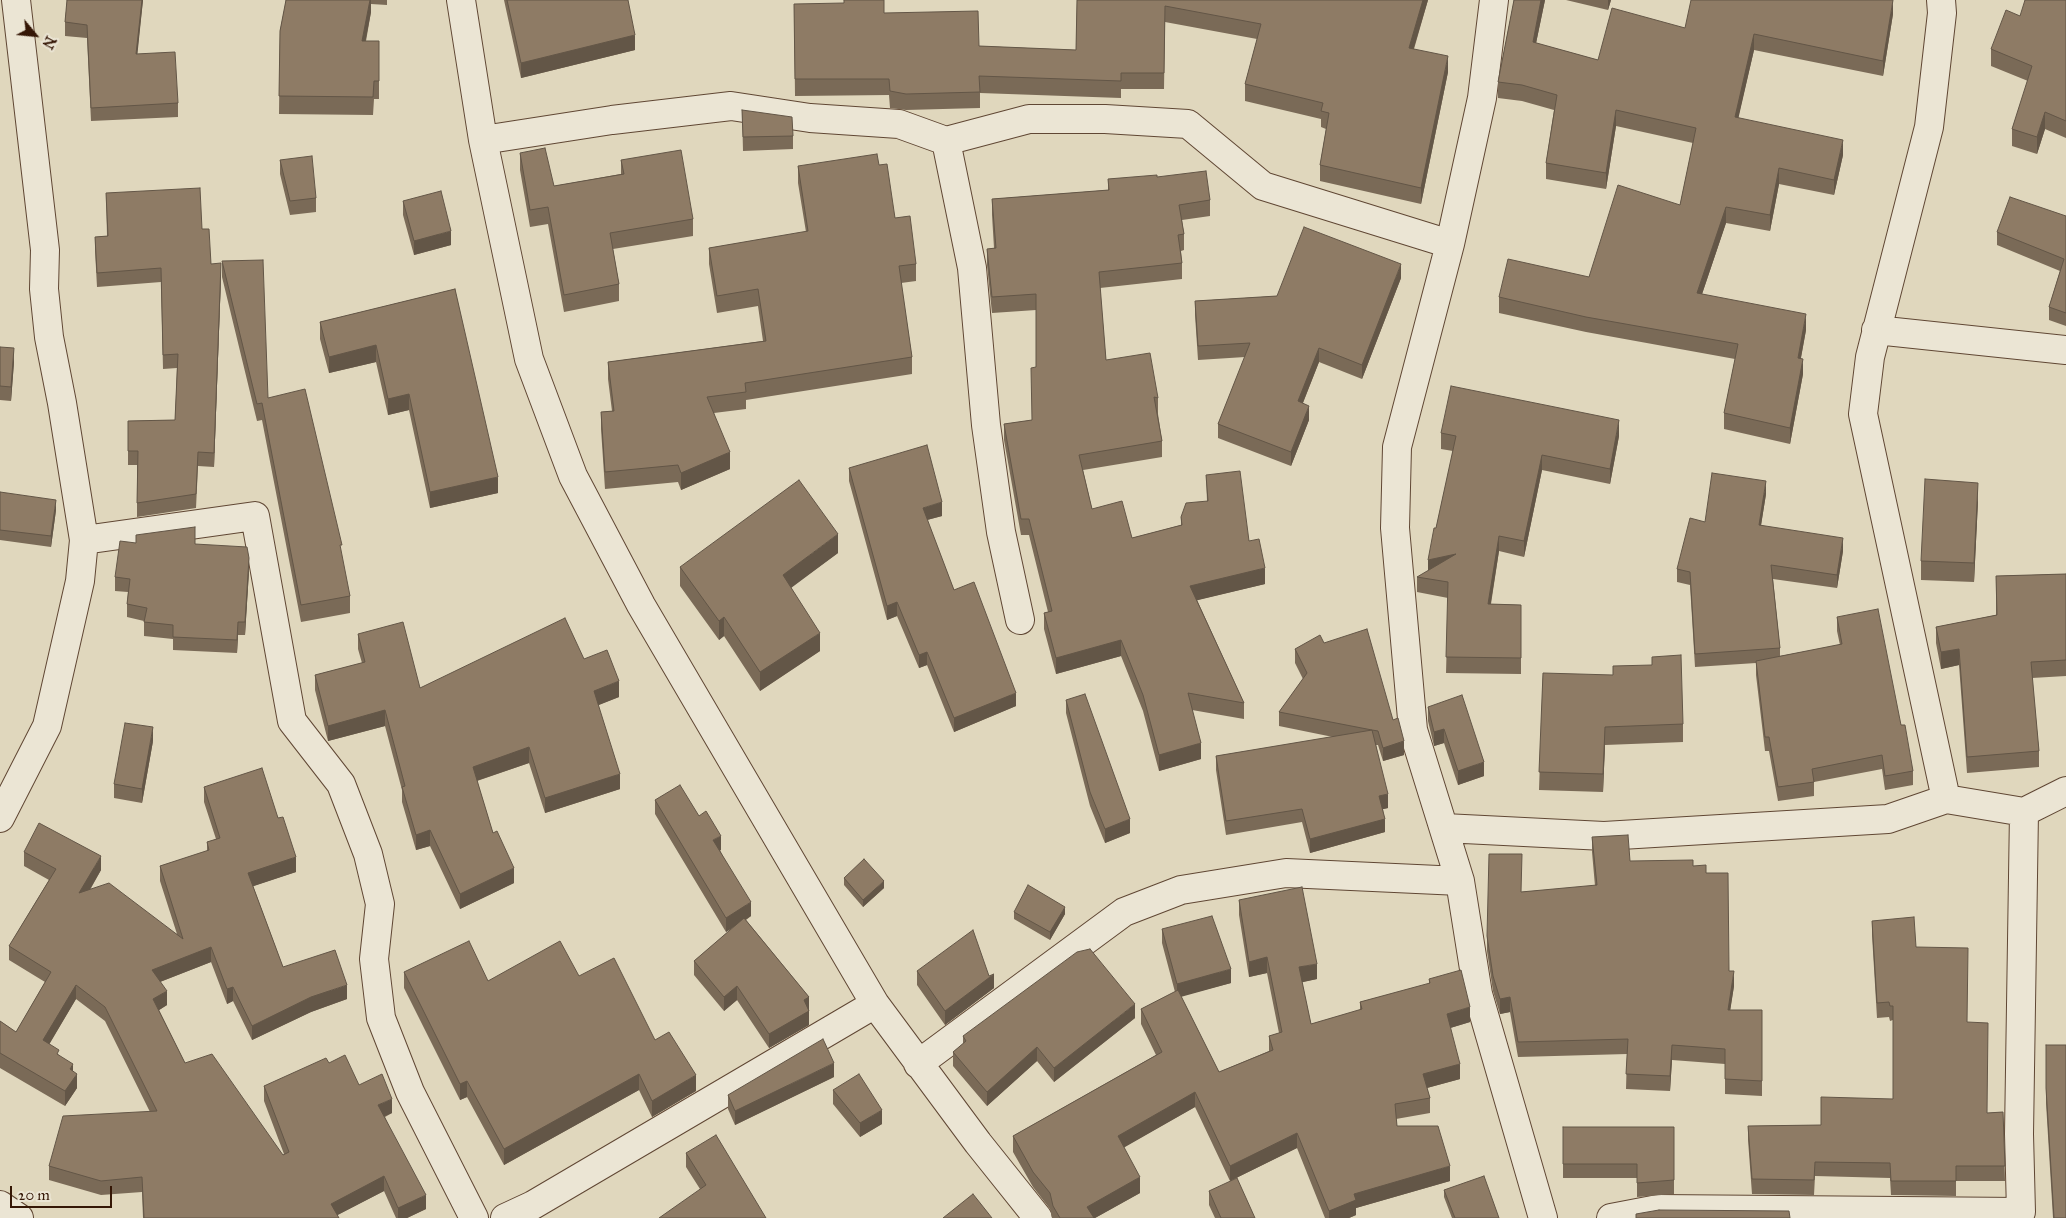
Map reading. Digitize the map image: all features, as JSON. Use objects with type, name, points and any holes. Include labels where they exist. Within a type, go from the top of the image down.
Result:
[{"type":"street","points":[[0,818],[47,726],[80,581],[84,540],[50,337],[44,289],[45,250],[16,0]]},
{"type":"street","points":[[461,0],[483,140],[529,359],[573,476],[641,605],[875,1004],[918,1064],[1038,1218]]},
{"type":"street","points":[[1494,0],[1482,98],[1450,244],[1397,447],[1395,528],[1413,730],[1460,880],[1478,994],[1543,1218]]},
{"type":"street","points":[[1941,0],[1942,13],[1929,127],[1876,330],[1870,357],[1863,414],[1946,799]]},
{"type":"street","points":[[483,140],[612,120],[731,106],[810,118],[899,124],[946,141],[1030,119],[1105,119],[1188,124],[1263,186],[1450,244]]},
{"type":"street","points":[[946,141],[972,268],[992,474],[1001,532],[1020,620]]},
{"type":"street","points":[[1876,330],[2066,350]]},
{"type":"street","points":[[84,540],[255,516],[292,721],[341,784],[370,862],[380,904],[374,959],[381,1018],[410,1092],[474,1218]]},
{"type":"street","points":[[1444,828],[1604,836],[1888,819],[1946,799],[2024,812],[2066,791]]},
{"type":"street","points":[[1611,1218],[1658,1210],[2021,1212],[2018,1134],[2024,812]]},
{"type":"street","points":[[918,1064],[1124,912],[1181,890],[1286,873],[1460,880]]},
{"type":"street","points":[[505,1218],[533,1205],[875,1004]]},
{"type":"street","points":[[0,1205],[18,1218]]},
{"type":"building","points":[[67,0],[142,0],[136,54],[175,52],[178,103],[91,108],[87,25],[65,22]]},
{"type":"building","points":[[286,0],[370,0],[362,41],[379,41],[379,81],[374,81],[373,97],[279,96],[280,31]]},
{"type":"building","points":[[507,0],[628,0],[635,35],[521,63]]},
{"type":"building","points":[[844,0],[884,0],[884,13],[978,11],[979,46],[1076,50],[1077,0],[1423,0],[1409,48],[1448,56],[1421,188],[1320,165],[1329,113],[1321,111],[1323,103],[1245,84],[1261,24],[1165,6],[1164,73],[1121,73],[1121,81],[979,76],[980,92],[906,94],[890,91],[889,79],[795,79],[794,4],[844,3]]},
{"type":"building","points":[[1514,0],[1541,0],[1533,42],[1598,60],[1612,8],[1685,28],[1691,0],[1893,0],[1883,61],[1754,34],[1735,117],[1843,140],[1834,180],[1779,168],[1770,215],[1726,207],[1697,293],[1806,314],[1798,358],[1803,359],[1790,428],[1724,413],[1738,344],[1586,317],[1499,297],[1508,259],[1589,277],[1618,185],[1680,205],[1696,128],[1616,110],[1606,173],[1546,163],[1557,95],[1522,85],[1498,82]]},
{"type":"building","points":[[2025,0],[2066,0],[2066,121],[2045,112],[2037,137],[2012,129],[2032,66],[1991,49],[2006,10],[2020,16]]},
{"type":"building","points":[[742,110],[792,117],[793,136],[743,137]]},
{"type":"building","points":[[545,148],[554,186],[624,174],[621,160],[681,150],[693,219],[610,233],[619,284],[564,295],[548,207],[530,210],[520,153]]},
{"type":"building","points":[[877,154],[879,165],[887,164],[895,218],[910,216],[916,264],[899,266],[912,357],[745,383],[746,392],[707,397],[730,452],[681,473],[678,465],[605,472],[601,412],[614,411],[608,362],[766,341],[758,289],[717,296],[709,248],[808,231],[798,166]]},
{"type":"building","points":[[312,156],[316,198],[290,201],[280,160]]},
{"type":"building","points":[[1206,171],[1210,200],[1179,205],[1184,234],[1178,235],[1182,263],[1099,272],[1106,360],[1150,353],[1158,398],[1154,397],[1162,441],[1079,455],[1092,509],[1122,501],[1132,538],[1182,525],[1181,517],[1186,503],[1208,501],[1206,475],[1240,471],[1249,541],[1259,539],[1265,568],[1190,586],[1244,703],[1188,693],[1201,743],[1159,755],[1143,695],[1121,640],[1056,658],[1044,613],[1052,611],[1029,519],[1021,519],[1004,424],[1032,420],[1031,368],[1036,367],[1036,294],[992,297],[987,249],[996,248],[992,199],[1109,190],[1108,179],[1157,175],[1157,177]]},
{"type":"building","points":[[200,188],[202,229],[209,229],[211,264],[221,263],[214,453],[198,452],[196,494],[137,503],[138,451],[128,451],[128,421],[175,420],[178,354],[163,355],[161,268],[97,273],[95,237],[108,236],[106,193]]},
{"type":"building","points":[[441,191],[451,231],[414,241],[403,201]]},
{"type":"building","points":[[2010,197],[2066,216],[2066,313],[2049,307],[2064,259],[1997,232]]},
{"type":"building","points":[[1304,227],[1401,264],[1362,365],[1319,348],[1298,401],[1309,406],[1291,452],[1218,424],[1250,343],[1198,346],[1195,301],[1277,296]]},
{"type":"building","points":[[263,260],[268,398],[305,389],[342,545],[340,545],[350,596],[301,605],[262,403],[257,404],[222,261]]},
{"type":"building","points":[[455,289],[498,477],[430,492],[409,394],[388,399],[376,345],[329,357],[320,322]]},
{"type":"building","points":[[0,347],[14,348],[11,387],[0,386]]},
{"type":"building","points":[[1451,386],[1619,420],[1610,469],[1542,455],[1524,541],[1499,536],[1488,604],[1521,605],[1521,658],[1446,657],[1448,582],[1417,577],[1456,554],[1428,560],[1456,436],[1441,433]]},
{"type":"building","points":[[927,445],[942,502],[923,508],[954,590],[974,582],[1016,693],[954,718],[927,652],[919,655],[897,602],[887,606],[849,468]]},
{"type":"building","points":[[1712,473],[1766,481],[1759,525],[1843,538],[1837,575],[1771,565],[1780,648],[1695,654],[1690,572],[1677,569],[1690,518],[1705,522]]},
{"type":"building","points":[[1925,479],[1978,483],[1974,563],[1921,561]]},
{"type":"building","points":[[799,480],[838,534],[783,575],[820,633],[760,672],[724,617],[719,621],[680,567]]},
{"type":"building","points":[[0,492],[56,500],[51,536],[0,530]]},
{"type":"building","points":[[195,527],[195,544],[247,547],[249,558],[245,622],[238,622],[237,640],[173,637],[173,625],[144,622],[147,608],[127,604],[130,579],[115,577],[120,541],[136,543],[136,535]]},
{"type":"building","points":[[2066,574],[2066,660],[2031,662],[2039,751],[1967,757],[1959,649],[1941,652],[1936,627],[1997,615],[1996,576]]},
{"type":"building","points":[[1878,609],[1901,725],[1905,725],[1913,771],[1885,776],[1882,755],[1812,769],[1814,782],[1778,787],[1769,737],[1765,737],[1756,661],[1842,644],[1837,617]]},
{"type":"building","points":[[565,618],[584,659],[607,650],[619,681],[594,691],[620,774],[545,798],[529,747],[473,767],[493,833],[497,831],[514,868],[460,894],[430,830],[416,835],[402,787],[405,786],[385,710],[328,726],[315,675],[365,662],[358,634],[403,622],[420,688]]},
{"type":"building","points":[[1367,629],[1393,720],[1398,718],[1404,741],[1383,748],[1378,731],[1279,712],[1307,673],[1295,649],[1320,635],[1324,643]]},
{"type":"building","points":[[1681,655],[1683,724],[1605,727],[1603,774],[1539,772],[1543,673],[1613,675],[1613,666],[1652,665],[1652,657]]},
{"type":"building","points":[[1085,694],[1130,819],[1105,829],[1090,792],[1066,700]]},
{"type":"building","points":[[1462,695],[1484,762],[1458,771],[1444,729],[1434,732],[1428,707]]},
{"type":"building","points":[[125,723],[153,727],[142,789],[114,784]]},
{"type":"building","points":[[1372,730],[1388,794],[1379,796],[1385,819],[1310,839],[1302,809],[1226,821],[1216,756]]},
{"type":"building","points":[[262,768],[278,818],[283,817],[296,857],[248,873],[283,967],[335,950],[347,985],[311,997],[252,1026],[233,987],[227,989],[211,947],[152,970],[167,991],[153,999],[185,1063],[212,1054],[283,1155],[289,1152],[264,1086],[326,1058],[329,1063],[345,1055],[359,1085],[382,1074],[392,1099],[378,1105],[426,1195],[398,1208],[384,1176],[331,1204],[339,1218],[144,1218],[142,1177],[101,1181],[49,1166],[63,1116],[157,1111],[105,1007],[76,985],[43,1040],[59,1050],[57,1054],[73,1064],[70,1069],[77,1074],[65,1091],[0,1053],[0,1021],[16,1032],[51,972],[9,946],[56,869],[24,852],[39,823],[101,856],[79,893],[109,883],[183,939],[160,866],[209,850],[207,842],[220,838],[204,787]]},
{"type":"building","points":[[680,785],[699,816],[706,811],[721,836],[713,840],[751,902],[726,918],[655,800]]},
{"type":"building","points":[[1628,835],[1630,861],[1693,860],[1693,866],[1706,865],[1706,873],[1728,873],[1729,971],[1734,971],[1728,1010],[1762,1010],[1762,1081],[1725,1079],[1725,1049],[1672,1045],[1670,1076],[1626,1074],[1628,1039],[1518,1042],[1510,997],[1500,999],[1493,976],[1487,936],[1489,854],[1522,854],[1521,892],[1597,885],[1592,837]]},
{"type":"building","points":[[864,859],[884,881],[863,900],[844,878]]},
{"type":"building","points":[[1028,885],[1065,907],[1050,932],[1014,912]]},
{"type":"building","points":[[1302,887],[1317,964],[1299,967],[1311,1024],[1362,1009],[1360,1002],[1430,983],[1429,979],[1461,970],[1470,1007],[1447,1014],[1460,1064],[1423,1074],[1430,1098],[1395,1104],[1397,1126],[1438,1126],[1450,1166],[1354,1194],[1356,1200],[1329,1211],[1297,1133],[1230,1166],[1195,1092],[1118,1136],[1140,1177],[1087,1207],[1094,1218],[1060,1218],[1053,1206],[1050,1193],[1033,1172],[1013,1136],[1162,1052],[1141,1009],[1178,990],[1219,1072],[1273,1050],[1269,1036],[1282,1032],[1267,957],[1249,962],[1239,900]]},
{"type":"building","points":[[1212,916],[1231,969],[1177,984],[1162,929]]},
{"type":"building","points":[[1914,917],[1916,947],[1968,948],[1967,1022],[1988,1023],[1987,1113],[2003,1112],[2005,1166],[1956,1166],[1956,1181],[1891,1181],[1890,1163],[1815,1162],[1814,1180],[1752,1179],[1748,1126],[1821,1125],[1821,1097],[1893,1099],[1893,1006],[1890,1006],[1889,1002],[1877,1003],[1872,921]]},
{"type":"building","points":[[744,918],[809,997],[804,1000],[809,1011],[769,1034],[737,986],[724,997],[694,961]]},
{"type":"building","points":[[973,930],[989,976],[994,974],[945,1011],[917,971]]},
{"type":"building","points":[[469,941],[488,981],[560,941],[579,976],[614,958],[655,1040],[669,1032],[696,1075],[652,1101],[639,1074],[504,1149],[467,1081],[460,1084],[404,972]]},
{"type":"building","points":[[1090,949],[1135,1004],[1054,1068],[1037,1047],[987,1092],[953,1052],[966,1041],[963,1036],[1077,952]]},
{"type":"building","points":[[823,1039],[834,1063],[735,1111],[728,1095]]},
{"type":"building","points":[[2046,1045],[2066,1045],[2066,1218],[2054,1218],[2046,1088]]},
{"type":"building","points":[[859,1074],[882,1110],[860,1123],[833,1090]]},
{"type":"building","points":[[1563,1127],[1674,1127],[1674,1180],[1637,1183],[1637,1164],[1563,1164]]},
{"type":"building","points":[[716,1135],[766,1218],[659,1218],[706,1185],[686,1153]]},
{"type":"building","points":[[1484,1176],[1499,1218],[1455,1218],[1444,1190]]},
{"type":"building","points":[[1237,1178],[1255,1218],[1221,1218],[1209,1191]]},
{"type":"building","points":[[973,1194],[992,1218],[943,1218]]},
{"type":"building","points":[[1659,1210],[1789,1211],[1790,1218],[1636,1218],[1636,1214]]}]
